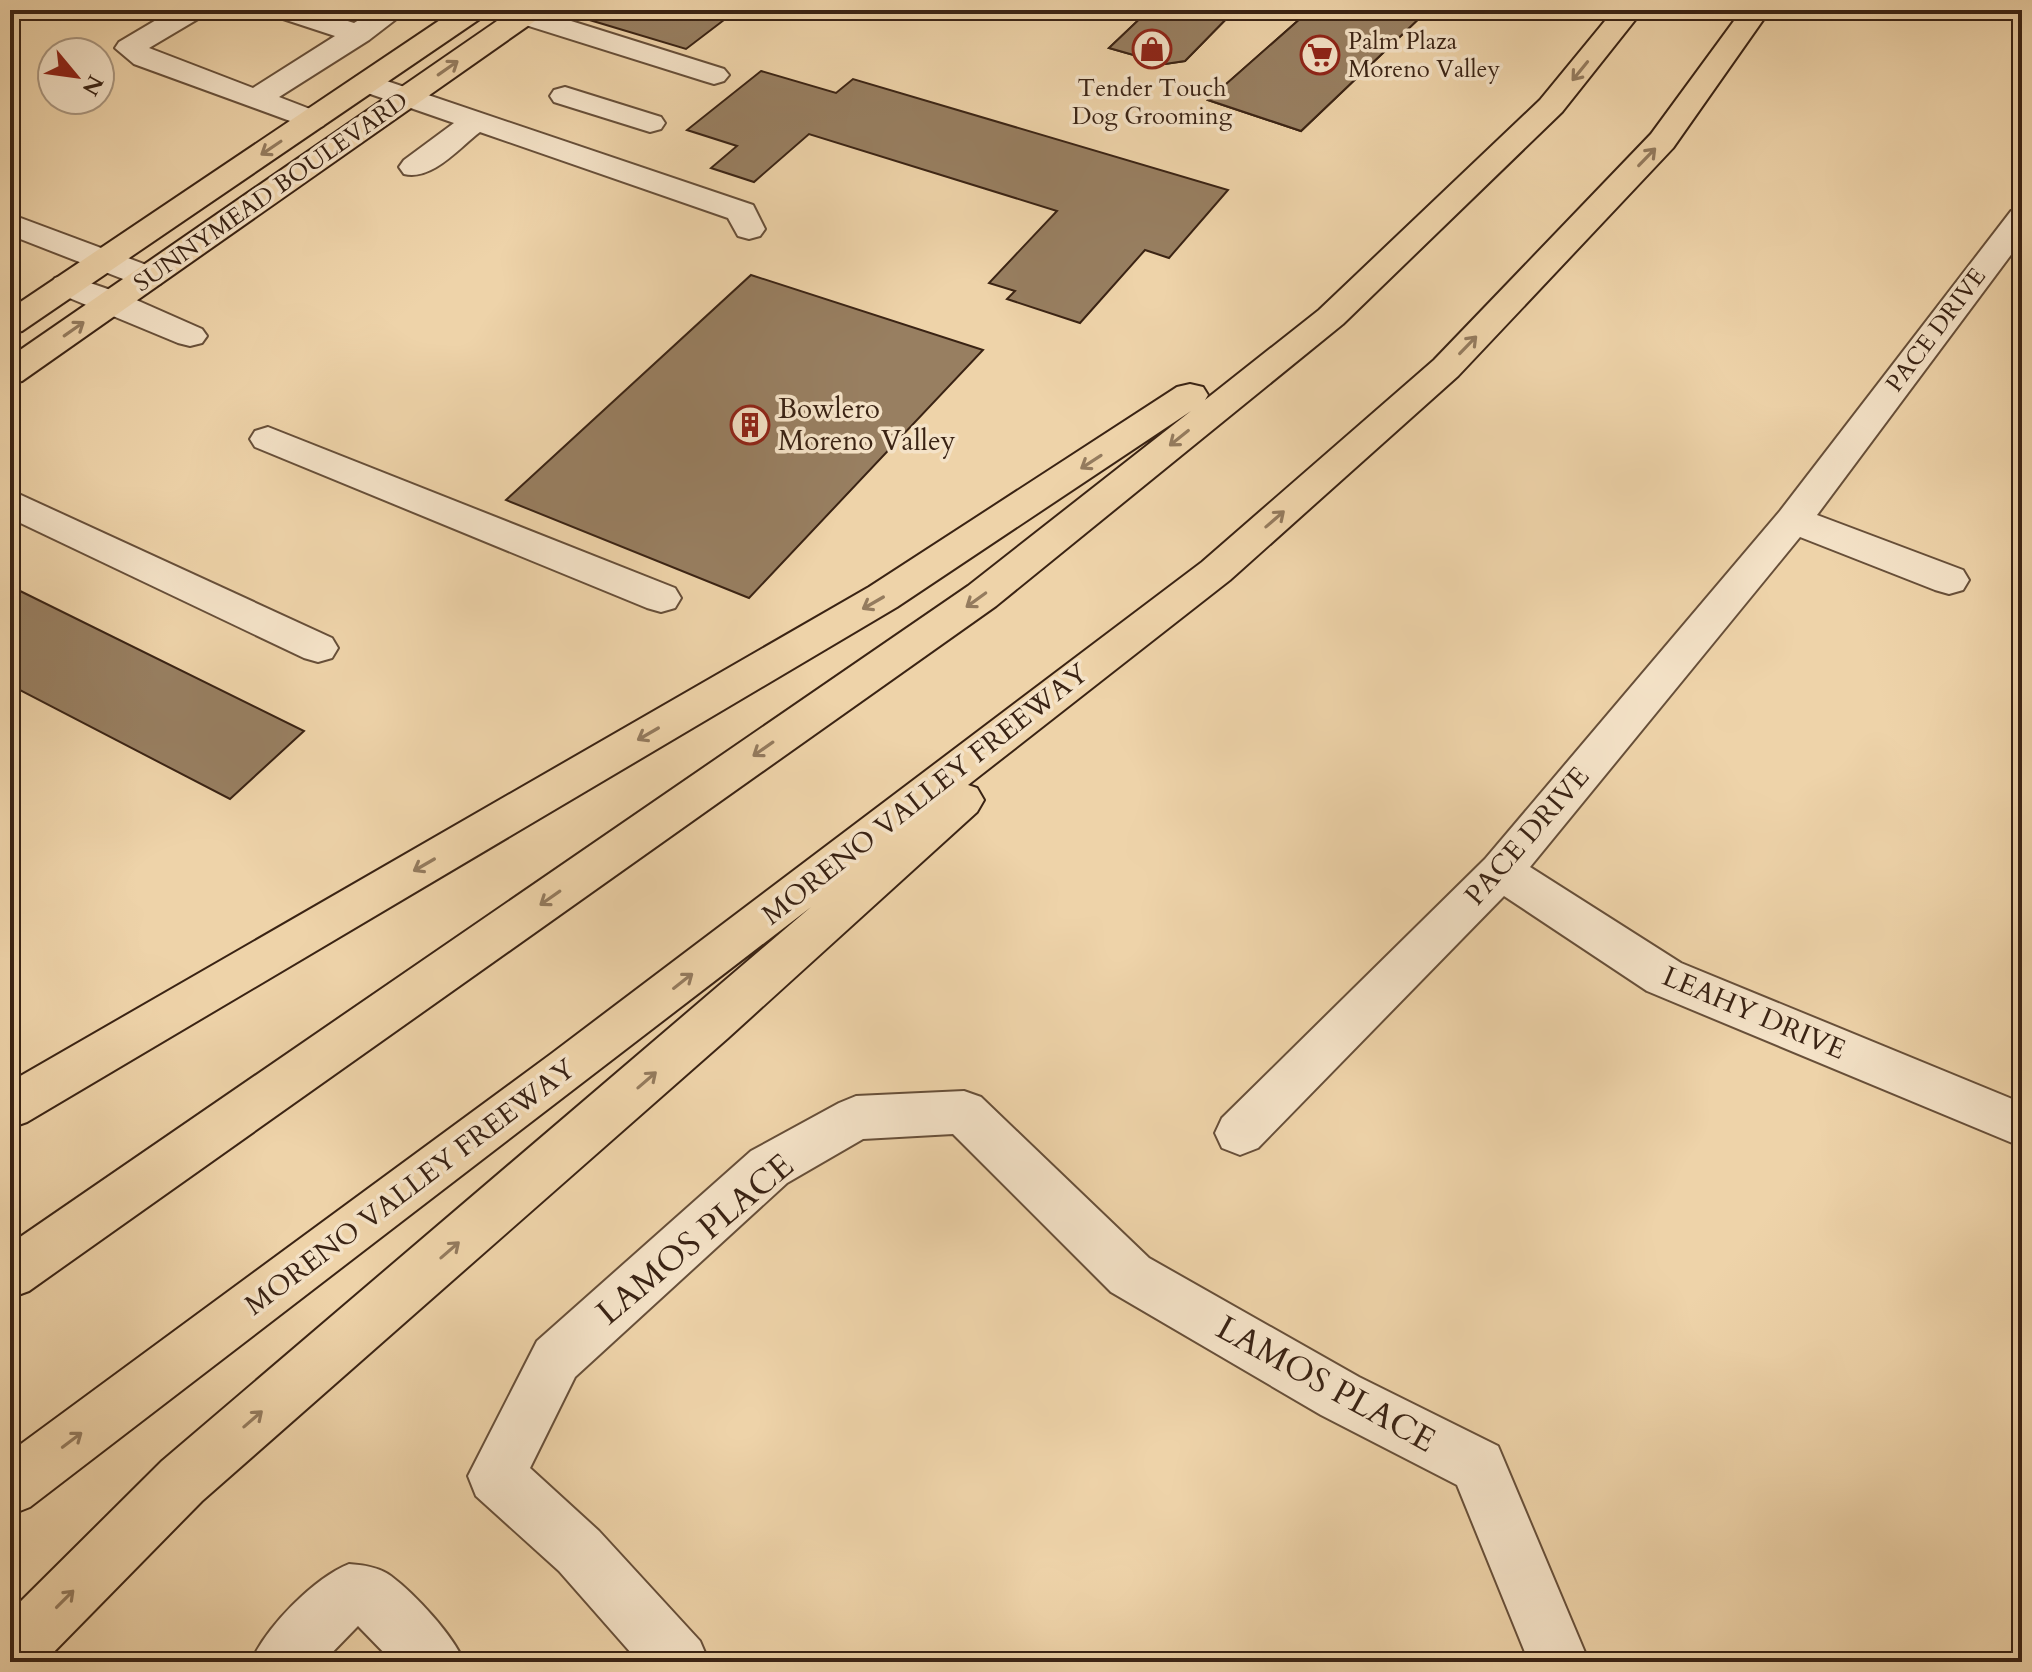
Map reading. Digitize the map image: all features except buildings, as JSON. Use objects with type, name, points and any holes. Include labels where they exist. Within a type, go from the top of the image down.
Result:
[{"type":"main road","name":"SUNNYMEAD BOULEVARD","points":[[10,324],[474,10]]},
{"type":"main road","points":[[10,1274],[982,596],[1331,317],[1551,106],[1629,10]]},
{"type":"main road","name":"MORENO VALLEY FREEWAY","points":[[10,1487],[568,1069],[1216,571],[1446,368],[1662,141],[1756,10]]},
{"type":"main road","name":"SUNNYMEAD BOULEVARD","points":[[10,373],[408,96],[521,12]]},
{"type":"main road","points":[[10,1107],[883,597],[1157,419],[1429,223]]},
{"type":"main road","points":[[10,1654],[182,1481],[711,1024],[1216,571]]},
{"type":"street","points":[[193,10],[129,48],[144,58],[312,120]]},
{"type":"street","points":[[284,10],[376,22],[428,41]]},
{"type":"street","points":[[521,12],[714,75]]},
{"type":"street","points":[[256,99],[376,22]]},
{"type":"street","points":[[632,49],[565,96],[650,123]]},
{"type":"street","points":[[366,83],[742,212],[749,229]]},
{"type":"street","points":[[415,167],[477,120]]},
{"type":"street","name":"PACE DRIVE","points":[[1240,1133],[1501,871],[2007,262],[2022,218]]},
{"type":"street","points":[[10,224],[148,277]]},
{"type":"street","points":[[67,285],[190,336]]},
{"type":"street","points":[[268,439],[661,598]]},
{"type":"street","points":[[10,503],[318,648]]},
{"type":"street","points":[[1793,520],[1949,580]]},
{"type":"street","name":"LEAHY DRIVE","points":[[1501,871],[1664,977],[2022,1125]]},
{"type":"street","name":"LAMOS PLACE","points":[[679,1662],[579,1551],[496,1476],[556,1359],[769,1167],[856,1118],[964,1112],[1130,1275],[1340,1396],[1478,1466],[1524,1584],[1559,1662]]},
{"type":"street","points":[[281,1662],[349,1593],[369,1595],[434,1662]]},
{"type":"place","name":"Tender Touch Dog Grooming","points":[[1152,49]]},
{"type":"place","name":"Palm Plaza Moreno Valley","points":[[1320,55]]},
{"type":"place","name":"Bowlero Moreno Valley","points":[[750,425]]}]
